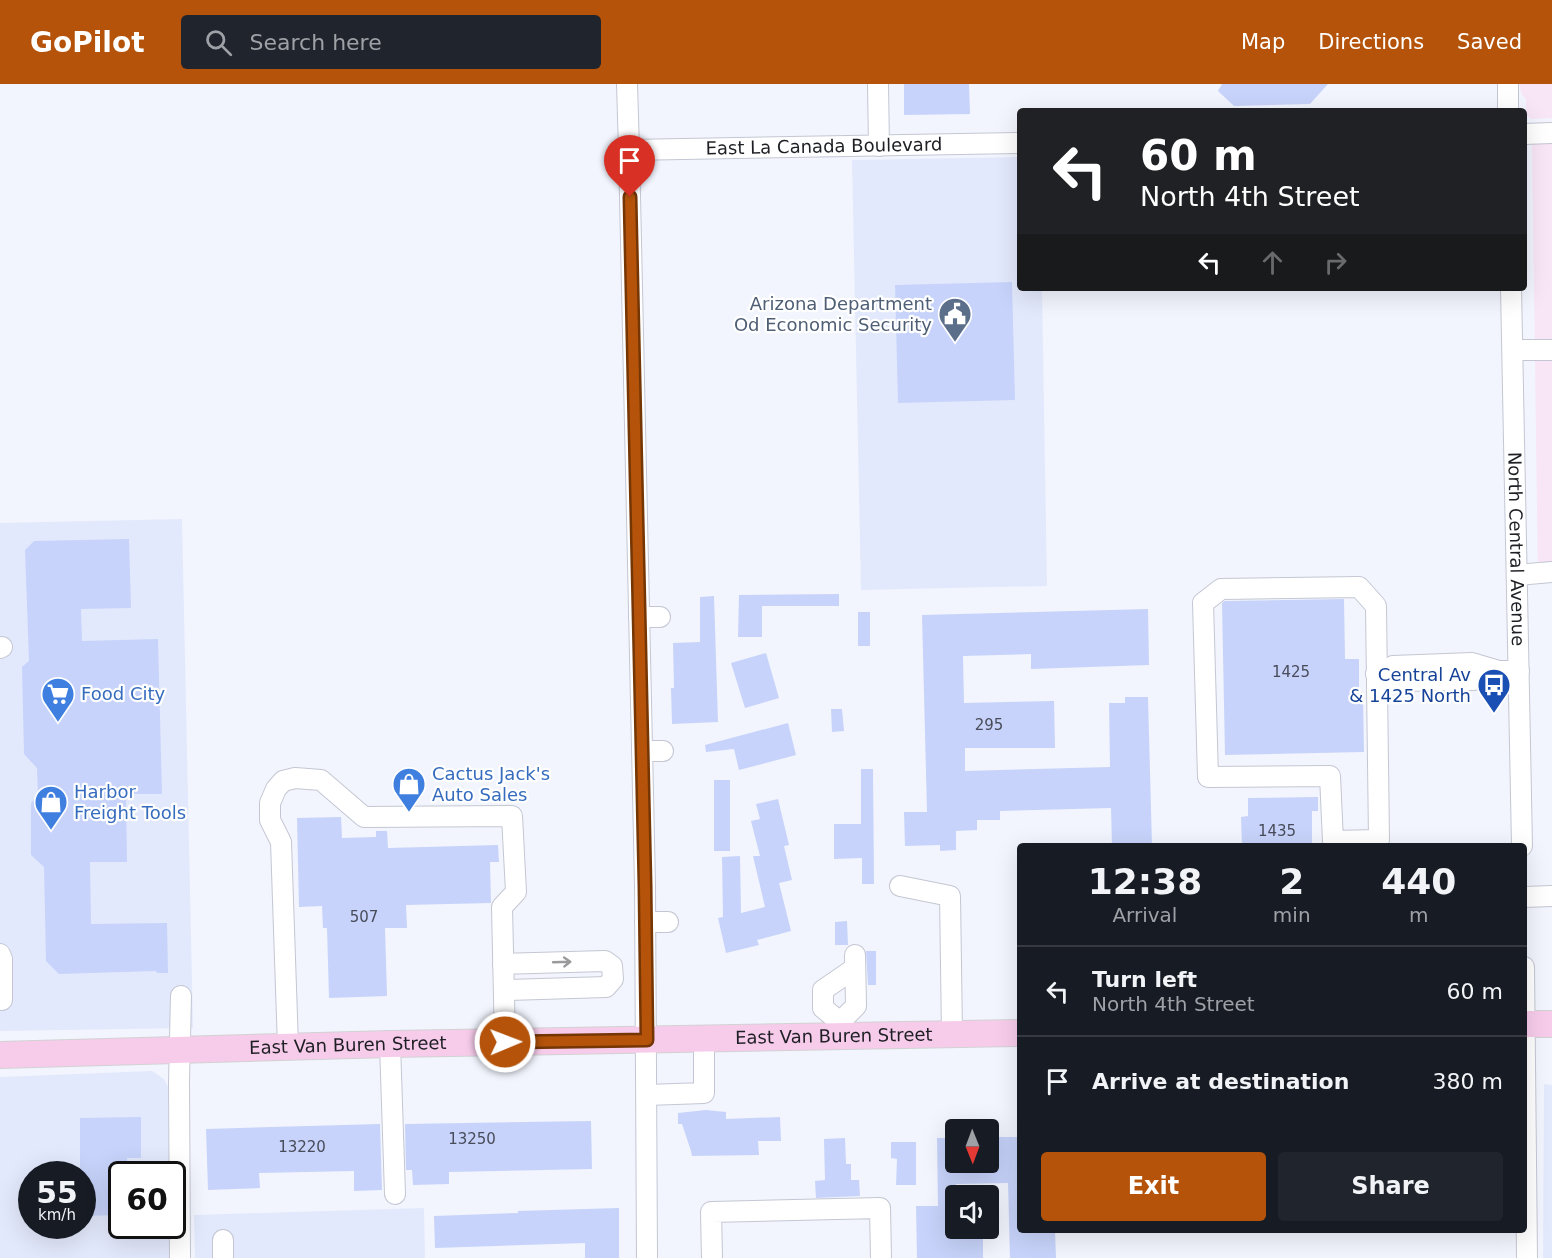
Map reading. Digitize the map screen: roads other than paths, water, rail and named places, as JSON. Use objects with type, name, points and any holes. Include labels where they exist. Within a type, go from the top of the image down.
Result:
[{"type":"main road","points":[[1527,1024],[1552,1024]]},
{"type":"main road","name":"East Van Buren Street","points":[[0,1055],[288,1046],[704,1039],[840,1029],[952,1034],[1017,1033]]},
{"type":"street","points":[[627,84],[645,922],[647,1258]]},
{"type":"street","points":[[878,84],[879,146]]},
{"type":"street","points":[[1508,84],[1508,108]]},
{"type":"street","points":[[1527,134],[1552,133]]},
{"type":"street","name":"East La Canada Boulevard","points":[[629,150],[1017,143]]},
{"type":"street","name":"North Central Avenue","points":[[1511,291],[1522,843]]},
{"type":"street","points":[[1513,350],[1552,350]]},
{"type":"street","points":[[1517,575],[1552,572]]},
{"type":"street","points":[[1359,586],[1376,606],[1376,674],[1378,840],[1333,840],[1330,776],[1208,777],[1203,603],[1221,589],[1359,586]]},
{"type":"street","points":[[639,618],[660,617]]},
{"type":"street","points":[[1376,674],[1393,666],[1472,663],[1499,671],[1519,671]]},
{"type":"street","points":[[642,751],[663,751]]},
{"type":"street","points":[[288,1046],[281,842],[270,820],[270,803],[276,789],[283,781],[295,778],[321,780],[364,817],[512,816],[516,892],[502,908],[505,1042]]},
{"type":"street","points":[[900,886],[950,896],[952,1034]]},
{"type":"street","points":[[1527,897],[1552,896]]},
{"type":"street","points":[[645,922],[668,922]]},
{"type":"street","points":[[0,954],[2,1000]]},
{"type":"street","points":[[503,964],[605,961],[612,966],[613,979],[606,987],[504,990]]},
{"type":"street","points":[[855,961],[856,1006],[840,1029],[823,1008],[823,990],[855,961]]},
{"type":"street","points":[[180,1258],[181,996]]},
{"type":"street","points":[[646,1095],[704,1093],[704,1039]]},
{"type":"street","points":[[390,1044],[395,1194]]},
{"type":"street","points":[[712,1258],[711,1212],[880,1208],[881,1258]]},
{"type":"street","points":[[1526,1233],[1527,1258]]},
{"type":"place","name":"Arizona Department Od Economic Security","points":[[955,343]]},
{"type":"place","name":"Central Av & 1425 North","points":[[1494,714]]},
{"type":"place","name":"Food City","points":[[58,723]]},
{"type":"place","name":"Cactus Jack's Auto Sales","points":[[409,813]]},
{"type":"place","name":"Harbor Freight Tools","points":[[51,831]]}]
